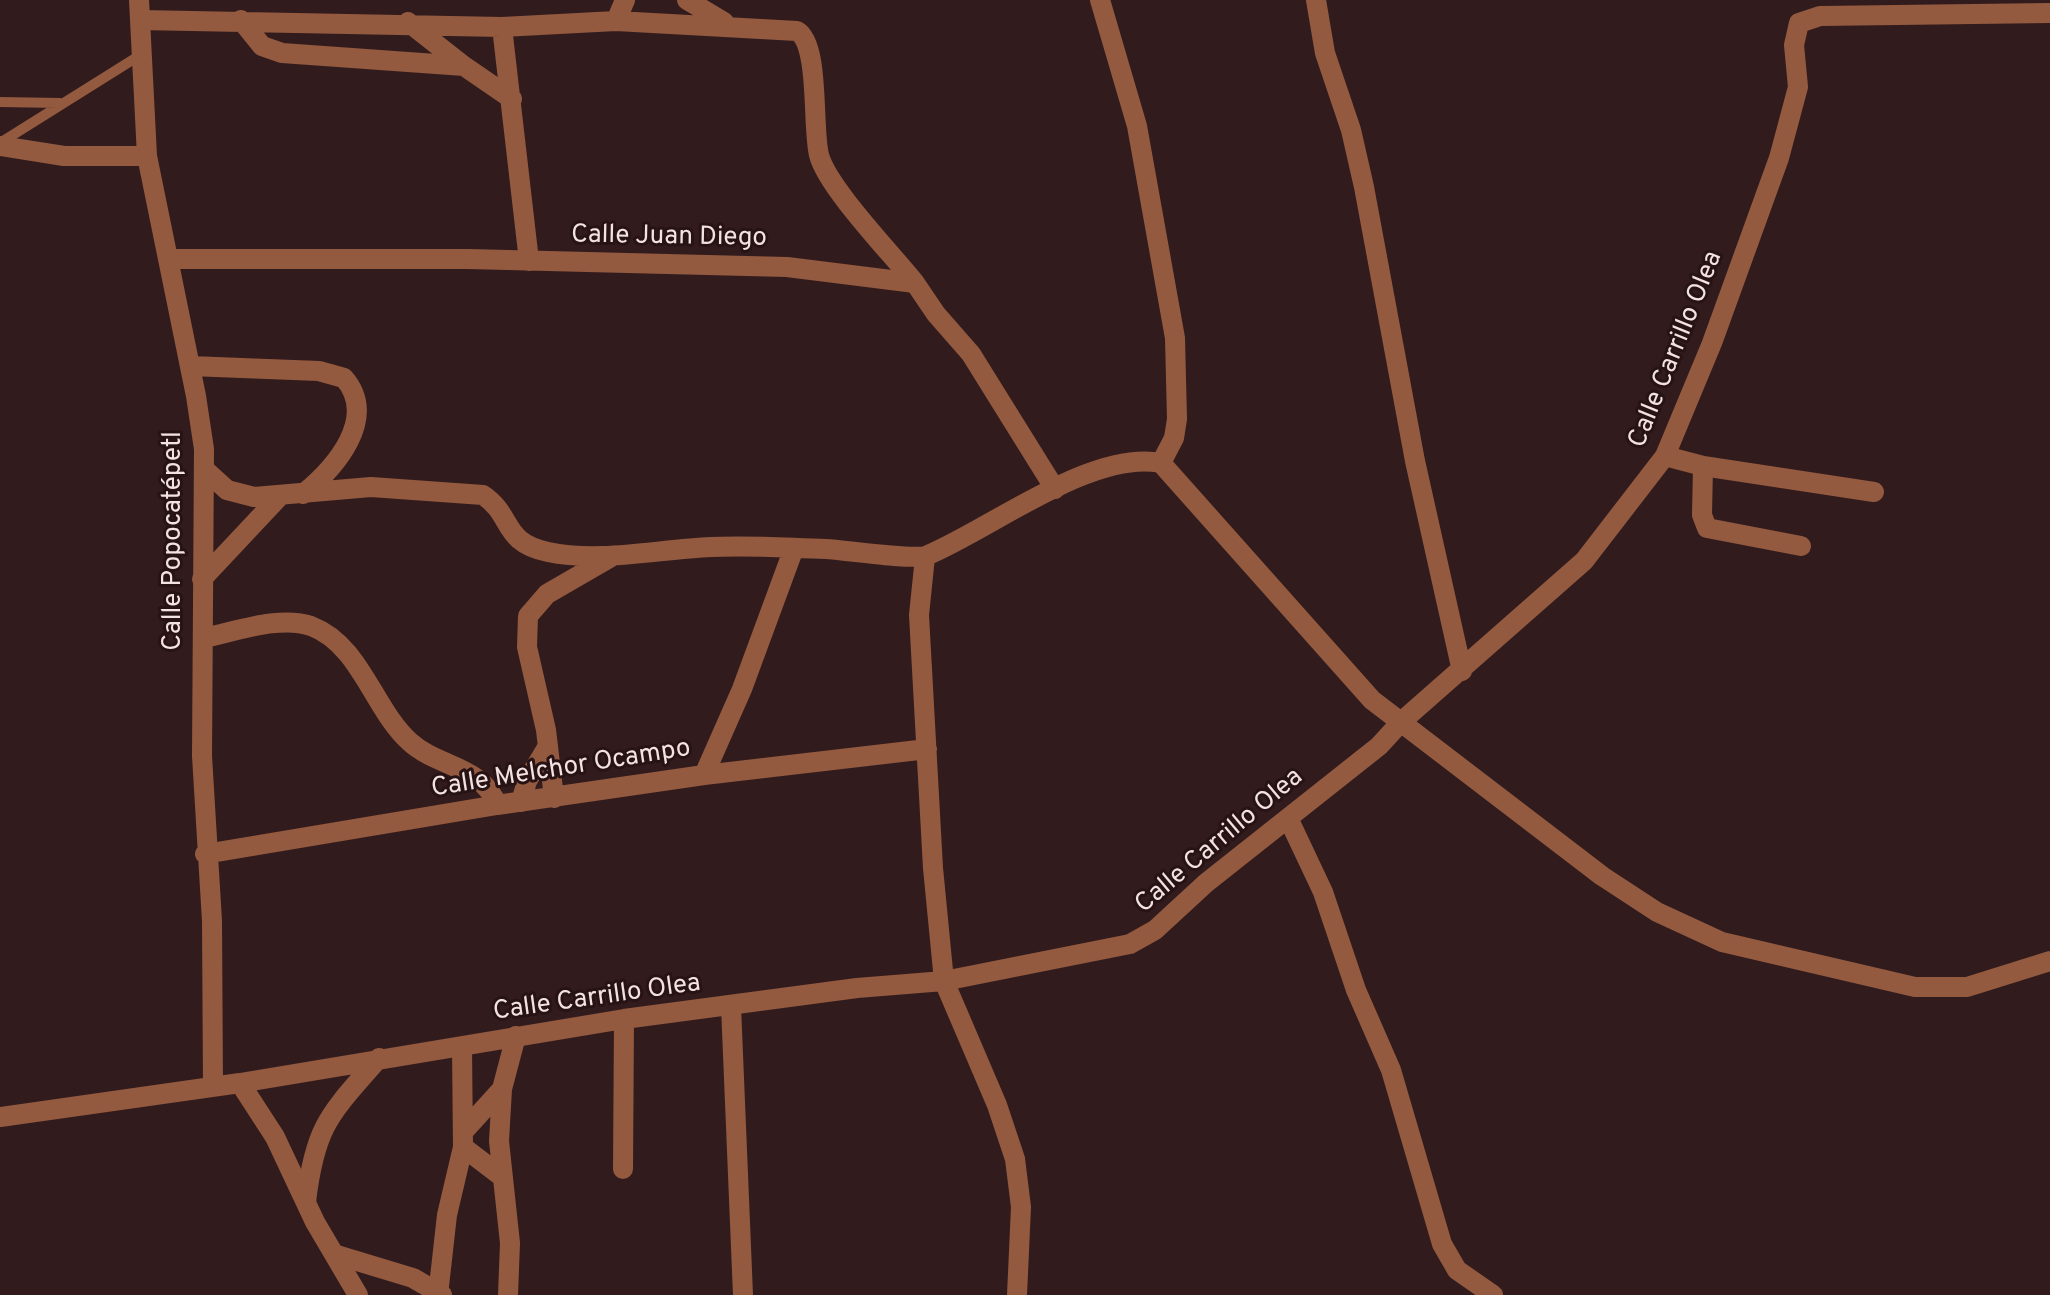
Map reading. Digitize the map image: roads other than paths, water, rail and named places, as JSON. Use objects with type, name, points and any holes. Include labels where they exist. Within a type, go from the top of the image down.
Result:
[{"type":"street","points":[[616,21],[625,0]]},
{"type":"street","points":[[687,0],[728,24]]},
{"type":"street","points":[[1316,0],[1325,53],[1351,130],[1364,187],[1417,475],[1462,671]]},
{"type":"street","points":[[1102,2],[1137,126],[1175,338],[1177,419],[1174,438],[1161,463]]},
{"type":"street","points":[[140,10],[241,20],[408,22],[502,27],[616,21],[728,24],[797,31],[807,38],[823,165],[971,354],[1055,489]]},
{"type":"street","name":"Calle Popocatépetl","points":[[140,10],[147,156],[202,427],[205,854],[212,921],[213,1087]]},
{"type":"street","name":"Calle Carrillo Olea","points":[[0,1117],[240,1083],[624,1019],[1008,971],[1145,938],[1206,883],[1289,820],[1389,737],[1401,722],[1584,561],[1665,456],[1712,343],[1779,158],[1798,87],[1794,33],[1799,23],[1820,16],[2050,13]]},
{"type":"street","points":[[241,20],[262,46],[282,53],[464,66]]},
{"type":"street","points":[[408,22],[512,99]]},
{"type":"street","points":[[502,27],[529,261]]},
{"type":"street","points":[[0,144],[64,156],[147,156]]},
{"type":"street","name":"Calle Juan Diego","points":[[170,259],[529,261],[815,268],[915,283]]},
{"type":"street","points":[[190,366],[319,371],[336,374],[349,384],[356,407],[354,434],[340,457],[303,494]]},
{"type":"street","points":[[1665,456],[1703,466],[1874,492]]},
{"type":"street","points":[[204,469],[227,490],[254,497],[371,487],[474,493],[495,505],[513,536],[532,547],[570,555],[714,546],[925,557],[1055,489],[1122,462],[1161,463],[1354,681],[1401,722],[1602,876],[1686,929],[1722,942],[1915,987],[1967,987],[2050,961]]},
{"type":"street","points":[[1703,466],[1702,515],[1707,528],[1801,546]]},
{"type":"street","points":[[202,579],[279,497]]},
{"type":"street","points":[[704,775],[742,689],[794,548]]},
{"type":"street","points":[[554,798],[548,746],[527,647],[528,616],[547,594],[618,553]]},
{"type":"street","points":[[925,557],[919,615],[944,981],[997,1105],[1015,1159],[1021,1207],[1017,1295]]},
{"type":"street","points":[[203,638],[282,623],[315,628],[327,635],[359,670],[411,744],[486,784],[497,805]]},
{"type":"street","points":[[521,802],[527,781],[548,746]]},
{"type":"street","name":"Calle Melchor Ocampo","points":[[205,854],[497,805],[704,775],[927,749]]},
{"type":"street","points":[[1289,820],[1323,892],[1356,990],[1391,1070],[1442,1244],[1457,1270],[1493,1295]]},
{"type":"street","points":[[731,1006],[743,1295]]},
{"type":"street","points":[[623,1169],[624,1019]]},
{"type":"street","points":[[508,1295],[510,1243],[501,1176],[502,1089],[516,1036]]},
{"type":"street","points":[[337,1255],[413,1278],[439,1294],[447,1215],[463,1140],[462,1047]]},
{"type":"street","points":[[306,1202],[310,1165],[320,1130],[379,1058]]},
{"type":"street","points":[[240,1083],[275,1137],[306,1202],[358,1295]]},
{"type":"street","points":[[463,1140],[502,1089]]},
{"type":"street","points":[[463,1140],[501,1176]]},
{"type":"lane","points":[[0,144],[60,103],[142,54]]},
{"type":"lane","points":[[0,102],[60,103]]}]
